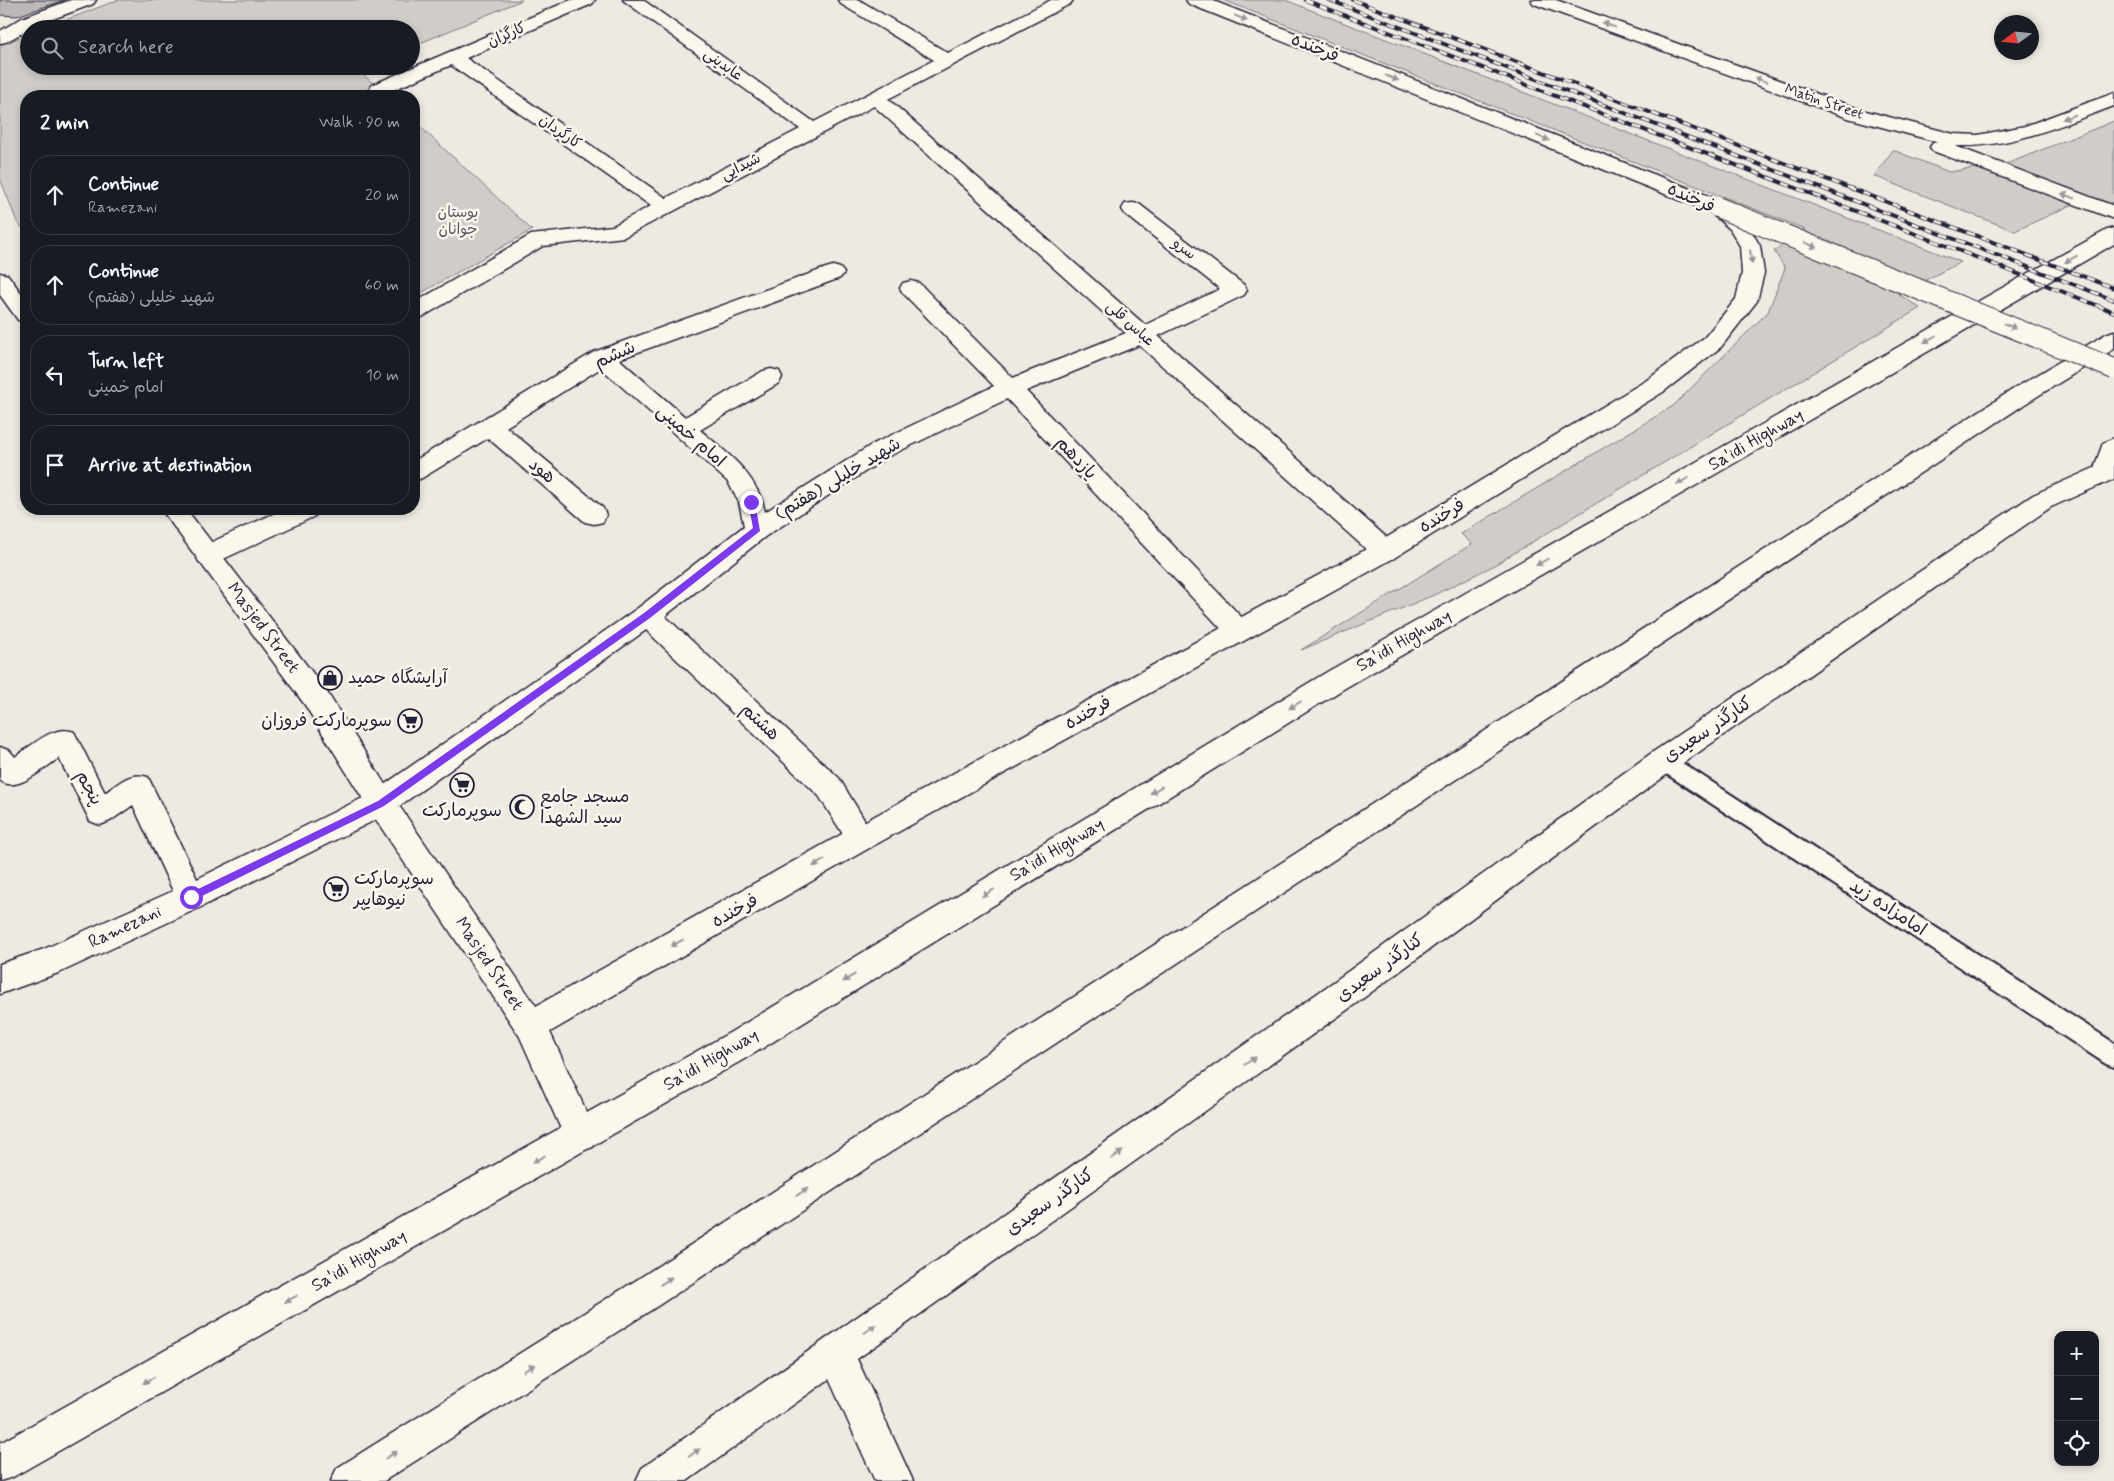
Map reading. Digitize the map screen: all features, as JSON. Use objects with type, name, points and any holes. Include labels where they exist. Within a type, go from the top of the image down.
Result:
[{"type":"main road","points":[[33,20],[87,0]]},
{"type":"main road","name":"کارگران","points":[[420,72],[586,0]]},
{"type":"main road","name":"عابدینی","points":[[632,0],[813,130]]},
{"type":"main road","points":[[847,0],[947,60]]},
{"type":"main road","name":"شیدایی","points":[[420,309],[538,240],[617,232],[1064,0]]},
{"type":"main road","name":"فرخنده","points":[[531,1026],[861,838],[1385,551],[1655,386],[1713,342],[1746,301],[1753,272],[1750,246],[1738,225],[1718,207],[1196,0]]},
{"type":"main road","name":"Matin Street","points":[[1540,0],[1855,114],[1954,140],[1978,141],[2004,138],[2030,131],[2114,99]]},
{"type":"main road","points":[[0,25],[20,23]]},
{"type":"main road","points":[[0,38],[20,27]]},
{"type":"main road","name":"کارگردان","points":[[454,58],[665,207]]},
{"type":"main road","name":"کارگران","points":[[379,89],[413,75]]},
{"type":"main road","name":"عباس قلی","points":[[875,98],[1385,551]]},
{"type":"main road","points":[[1855,114],[2114,213]]},
{"type":"main road","points":[[1718,207],[2114,369]]},
{"type":"main road","name":"سرو","points":[[1132,209],[1236,290]]},
{"type":"main road","name":"Sa'idi Highway","points":[[0,1464],[742,1043],[1336,680],[2114,235]]},
{"type":"main road","name":"ششم","points":[[420,468],[602,357],[833,273]]},
{"type":"main road","points":[[0,280],[20,307]]},
{"type":"main road","name":"یازدهم","points":[[911,288],[1010,388],[1238,630]]},
{"type":"main road","name":"شهید خلیلی (هفتم)","points":[[381,803],[647,615],[757,529],[880,450],[1010,388],[1142,335],[1236,290]]},
{"type":"main road","points":[[350,1481],[656,1288],[2020,396],[2114,339]]},
{"type":"main road","name":"امام خمینی","points":[[602,357],[737,476],[751,502],[757,529]]},
{"type":"main road","points":[[684,429],[771,377]]},
{"type":"main road","name":"هود","points":[[490,426],[594,515]]},
{"type":"main road","name":"کنارگذر سعیدی","points":[[654,1481],[1336,999],[1663,761],[2042,501],[2111,463]]},
{"type":"main road","name":"Masjed Street","points":[[177,515],[315,697],[381,803],[531,1026],[581,1135]]},
{"type":"main road","points":[[208,555],[293,515]]},
{"type":"main road","name":"هشتم","points":[[647,615],[829,787],[861,838]]},
{"type":"main road","name":"پنجم","points":[[0,759],[12,774],[64,740],[100,812],[138,786],[191,897]]},
{"type":"main road","name":"Ramezani","points":[[0,979],[50,962],[191,897],[381,803]]},
{"type":"main road","points":[[836,1353],[894,1481]]},
{"type":"lane","name":"امامزاده زید","points":[[1663,761],[2114,1056]]},
{"type":"green space","points":[[118,0],[522,0],[420,43],[420,20],[66,20]]},
{"type":"green space","points":[[1223,0],[1285,0],[1961,262],[1898,294],[1920,308],[1491,567],[1434,595],[1301,650],[1472,544],[1461,534],[1673,406],[1768,312],[1785,268],[1774,251],[1805,229]]},
{"type":"green space","points":[[20,37],[20,75],[364,75],[380,90],[20,90],[20,225],[0,178],[0,45]]},
{"type":"green space","points":[[2114,121],[2114,201],[2097,211],[2080,201],[2015,231],[1874,176],[1893,150],[1949,172],[2009,163]]},
{"type":"green space","name":"بوستان جوانان","points":[[420,127],[532,230],[420,294]]},
{"type":"building","points":[[0,0],[65,0],[17,16],[0,15]]},
{"type":"railway","points":[[1305,0],[1955,249],[2114,312]]},
{"type":"railway","points":[[1329,0],[2114,300]]},
{"type":"railway","points":[[1353,0],[2114,288]]},
{"type":"place","name":"آرایشگاه حمید","points":[[330,678]]},
{"type":"place","name":"سوپرمارکت فروزان","points":[[410,721]]},
{"type":"place","name":"سوپرمارکت","points":[[462,785]]},
{"type":"place","name":"مسجد جامع سید الشهدا","points":[[522,807]]},
{"type":"place","name":"سوپرمارکت نیوهایپر","points":[[336,889]]},
{"type":"route","points":[[191,897],[381,803],[647,615],[757,529],[751,502]]}]
